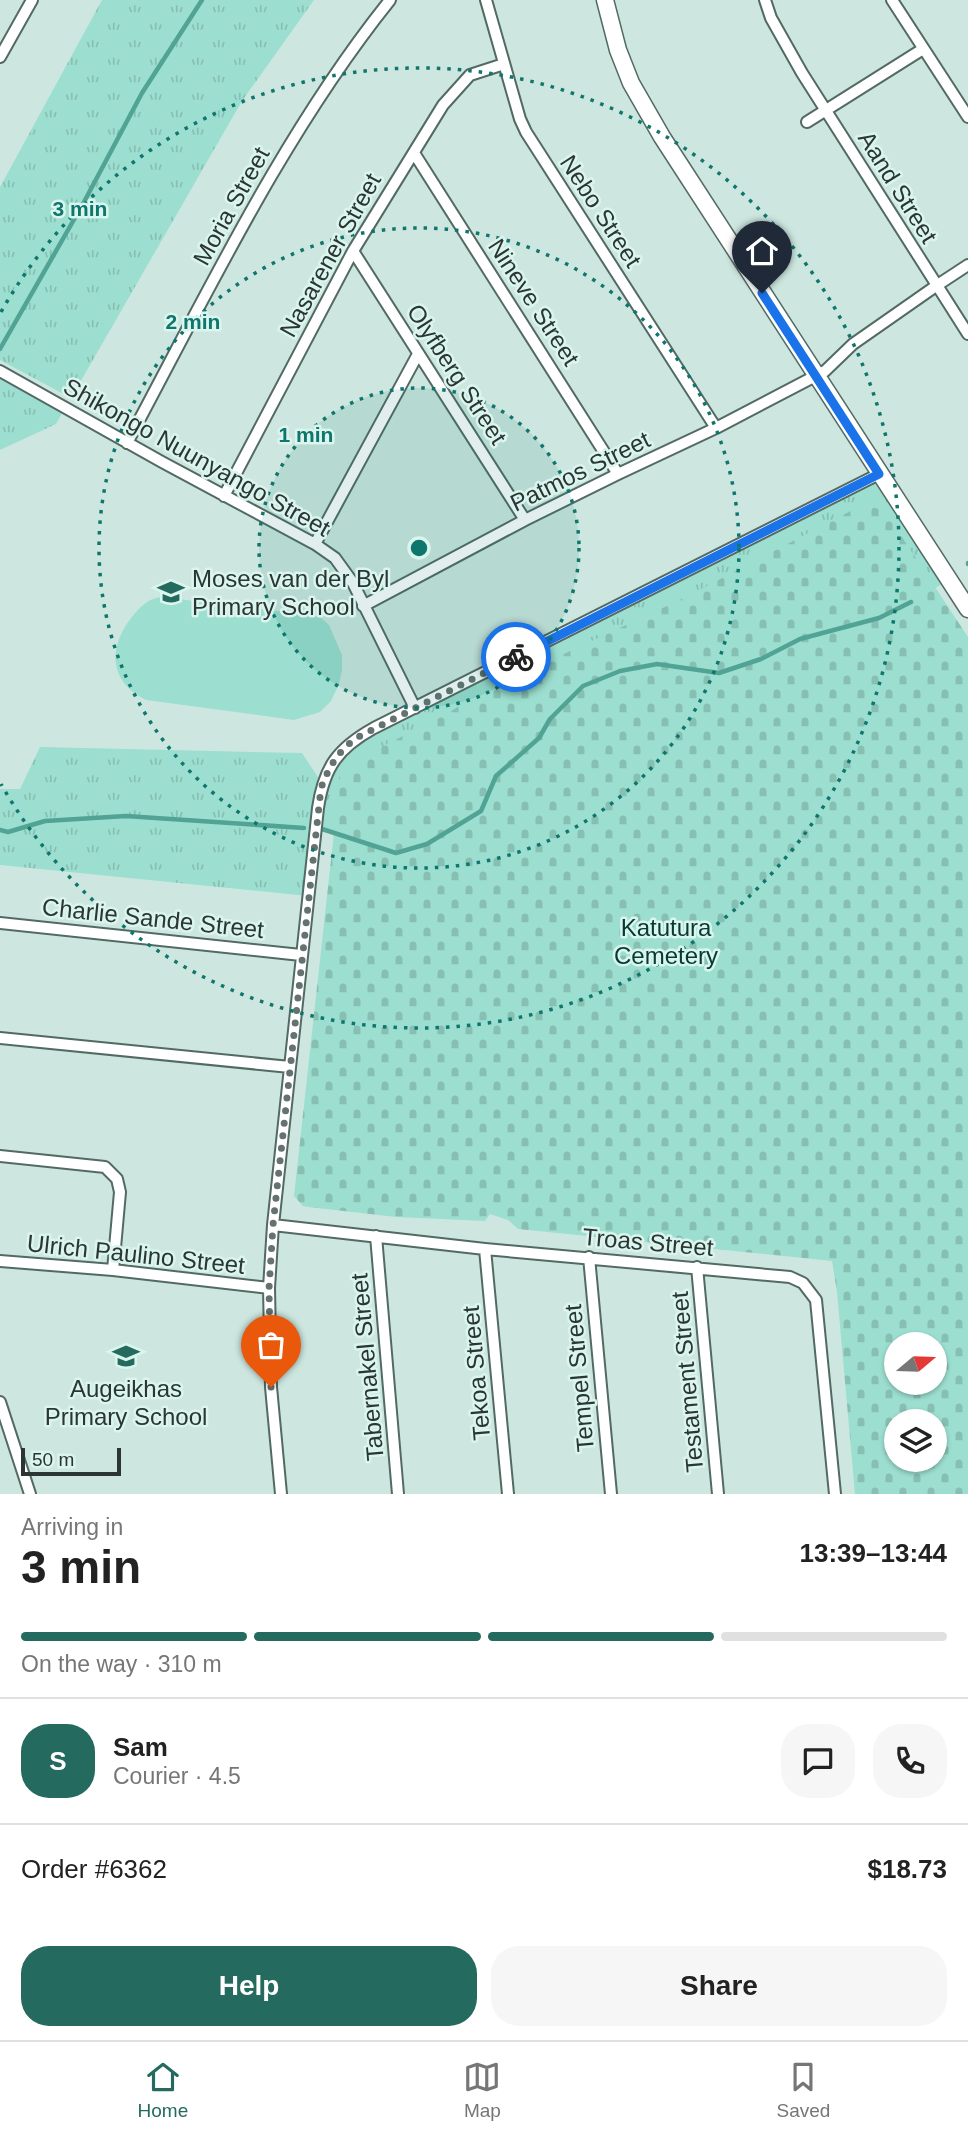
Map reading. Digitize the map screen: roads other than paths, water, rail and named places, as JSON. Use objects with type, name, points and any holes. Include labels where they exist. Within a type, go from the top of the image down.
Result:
[{"type":"street","points":[[0,57],[32,0]]},
{"type":"street","name":"Moria Street","points":[[127,443],[289,145],[358,42],[390,0]]},
{"type":"street","name":"Nebo Street","points":[[486,0],[526,132],[716,428]]},
{"type":"street","points":[[604,0],[618,50],[645,110],[705,207],[968,609]]},
{"type":"street","name":"Aand Street","points":[[765,0],[780,36],[968,334]]},
{"type":"street","points":[[892,0],[968,117]]},
{"type":"street","points":[[807,122],[923,48]]},
{"type":"street","name":"Nasarener Street","points":[[224,496],[353,251],[443,105],[470,75],[504,64]]},
{"type":"street","name":"Nineve Street","points":[[414,153],[618,474]]},
{"type":"street","name":"Olyfberg Street","points":[[353,251],[525,520]]},
{"type":"street","name":"Patmos Street","points":[[363,606],[525,520],[716,428],[816,376],[835,363],[853,344],[968,265]]},
{"type":"street","points":[[315,544],[418,354]]},
{"type":"street","name":"Shikongo Nuunyango Street","points":[[0,371],[315,544],[335,558],[344,568],[415,708]]},
{"type":"street","points":[[281,1494],[271,1387],[269,1289],[273,1225],[318,808],[321,788],[331,764],[356,738],[879,474]]},
{"type":"street","name":"Charlie Sande Street","points":[[0,923],[301,955]]},
{"type":"street","points":[[0,1038],[290,1066]]},
{"type":"street","points":[[0,1156],[105,1167],[117,1179],[120,1192],[113,1270]]},
{"type":"street","name":"Troas Street","points":[[273,1225],[485,1249],[790,1277],[803,1283],[816,1300],[835,1494]]},
{"type":"street","name":"Tabernakel Street","points":[[376,1236],[398,1494]]},
{"type":"street","name":"Tekoa Street","points":[[485,1249],[508,1494]]},
{"type":"street","name":"Tempel Street","points":[[589,1257],[611,1494]]},
{"type":"street","name":"Ulrich Paulino Street","points":[[0,1261],[113,1270],[269,1289]]},
{"type":"street","name":"Testament Street","points":[[697,1267],[718,1494]]},
{"type":"street","points":[[0,1402],[30,1494]]},
{"type":"waterway","points":[[0,349],[84,202],[142,93],[202,0]]},
{"type":"waterway","points":[[319,828],[396,853],[427,844],[481,811],[496,776],[539,738],[550,719],[583,686],[620,671],[657,664],[719,673],[761,659],[800,639],[879,618],[911,602]]},
{"type":"waterway","points":[[0,830],[8,832],[45,821],[126,816],[304,828]]},
{"type":"place","name":"Moses van der Byl Primary School","points":[[171,592]]},
{"type":"place","name":"Augeikhas Primary School","points":[[126,1356]]},
{"type":"park label","name":"Katutura Cemetery","points":[[666,941]]}]
